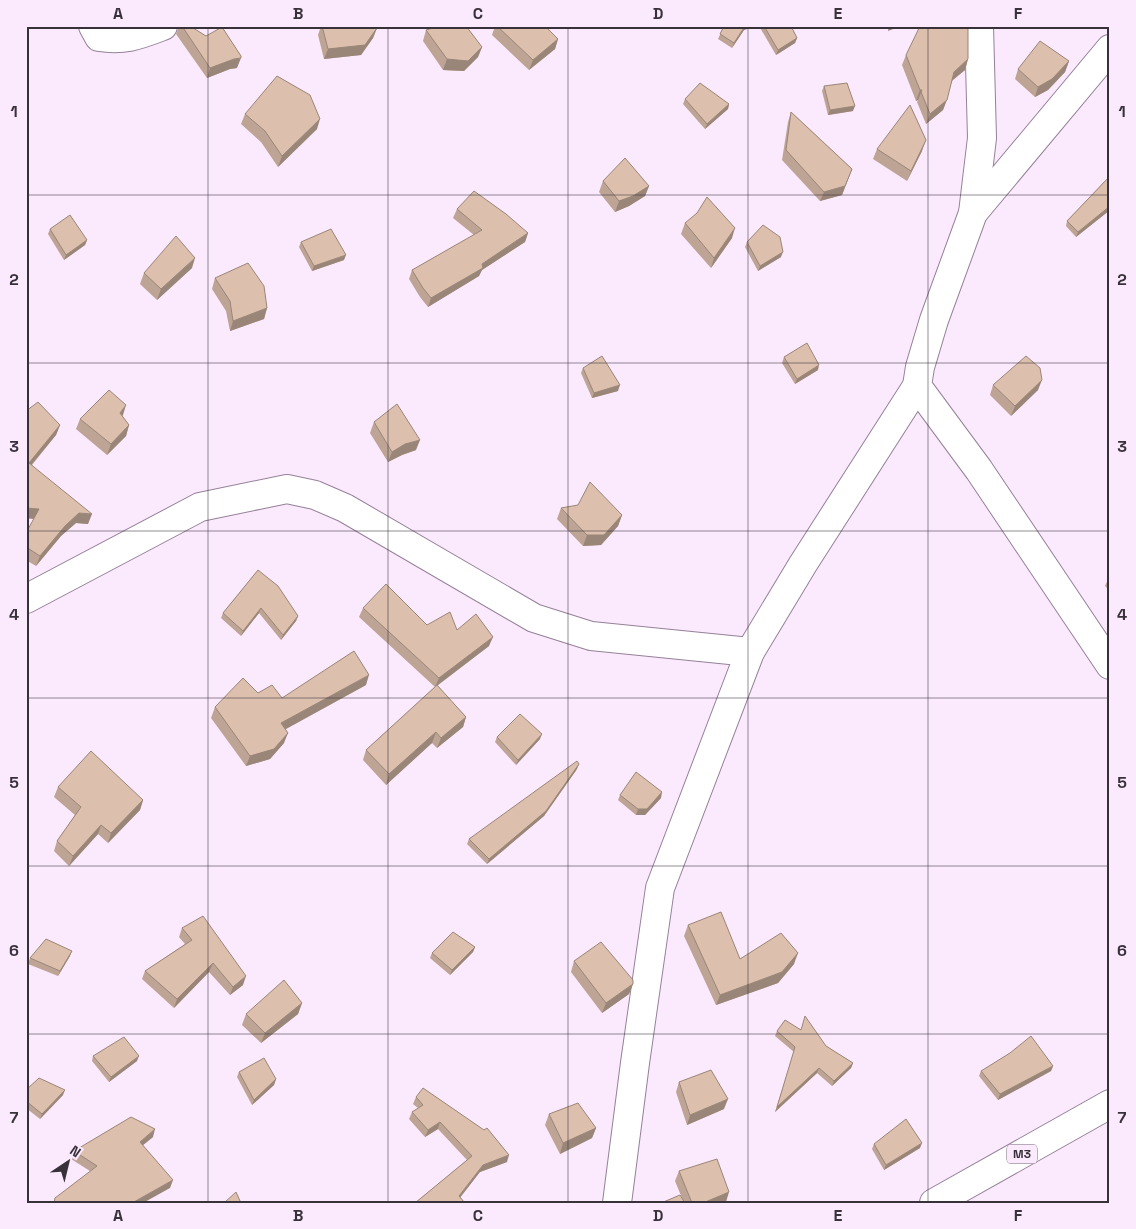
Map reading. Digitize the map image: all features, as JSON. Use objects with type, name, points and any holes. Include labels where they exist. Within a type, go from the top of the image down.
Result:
[{"type":"street","points":[[93,26],[100,37],[117,40],[163,26]]},
{"type":"street","points":[[617,1203],[660,888],[750,652],[803,564],[917,386],[920,367],[934,320],[973,212],[982,138],[979,26]]},
{"type":"street","points":[[973,212],[1110,49]]},
{"type":"street","points":[[917,386],[979,470],[1107,653]]},
{"type":"street","points":[[26,599],[200,507],[287,489],[315,495],[345,508],[534,618],[592,636],[750,652]]},
{"type":"street","name":"M3","points":[[934,1203],[1110,1104]]},
{"type":"building","points":[[182,26],[190,26],[206,36],[222,27],[241,58],[210,68]]},
{"type":"building","points":[[322,26],[377,26],[377,28],[365,45],[328,49]]},
{"type":"building","points":[[440,26],[466,26],[482,47],[468,61],[447,59],[426,30]]},
{"type":"building","points":[[497,26],[545,26],[558,39],[533,60]]},
{"type":"building","points":[[724,26],[745,26],[734,43],[720,34]]},
{"type":"building","points":[[764,26],[791,26],[797,38],[778,50]]},
{"type":"building","points":[[920,26],[960,26],[968,29],[968,59],[954,72],[947,100],[930,114],[921,92],[922,90],[920,90],[906,55]]},
{"type":"building","points":[[1040,41],[1069,61],[1052,79],[1038,87],[1018,69]]},
{"type":"building","points":[[277,76],[310,95],[320,119],[282,156],[265,131],[245,114]]},
{"type":"building","points":[[700,83],[729,104],[707,124],[685,99]]},
{"type":"building","points":[[847,83],[855,106],[830,110],[824,86]]},
{"type":"building","points":[[910,105],[926,140],[911,171],[877,149]]},
{"type":"building","points":[[791,112],[852,169],[845,186],[824,192],[786,150]]},
{"type":"building","points":[[625,158],[649,186],[633,196],[619,201],[603,181]]},
{"type":"building","points":[[1110,176],[1110,206],[1078,232],[1067,221]]},
{"type":"building","points":[[474,191],[528,233],[482,264],[483,268],[431,298],[412,270],[482,230],[457,209]]},
{"type":"building","points":[[707,197],[735,228],[714,258],[685,223],[697,213]]},
{"type":"building","points":[[70,215],[87,240],[66,255],[50,229]]},
{"type":"building","points":[[763,225],[780,237],[783,252],[760,266],[747,242]]},
{"type":"building","points":[[331,229],[346,255],[314,266],[301,242]]},
{"type":"building","points":[[176,236],[195,258],[161,289],[144,273]]},
{"type":"building","points":[[248,263],[264,286],[267,308],[233,321],[230,301],[215,278]]},
{"type":"building","points":[[807,343],[819,365],[797,379],[784,357]]},
{"type":"building","points":[[602,356],[620,385],[594,393],[583,368]]},
{"type":"building","points":[[1026,356],[1040,368],[1042,380],[1015,406],[993,385]]},
{"type":"building","points":[[109,390],[126,405],[120,413],[129,425],[111,444],[80,419]]},
{"type":"building","points":[[38,402],[60,425],[29,463],[92,514],[79,513],[65,526],[40,556],[26,547],[26,533],[39,509],[26,508],[26,411]]},
{"type":"building","points":[[397,404],[420,440],[405,444],[392,452],[374,422]]},
{"type":"building","points":[[590,482],[622,515],[604,535],[587,535],[561,508],[578,505]]},
{"type":"building","points":[[258,570],[278,586],[298,616],[283,635],[261,608],[243,631],[223,613]]},
{"type":"building","points":[[386,584],[427,625],[450,612],[457,630],[476,614],[493,637],[439,678],[363,608]]},
{"type":"building","points":[[354,651],[369,675],[281,723],[288,733],[274,749],[250,756],[215,707],[243,678],[258,693],[272,685],[282,698]]},
{"type":"building","points":[[437,685],[466,717],[441,738],[436,732],[389,774],[366,750]]},
{"type":"building","points":[[520,714],[542,734],[518,760],[497,737]]},
{"type":"building","points":[[91,751],[143,800],[111,833],[101,825],[73,856],[57,841],[81,807],[58,787]]},
{"type":"building","points":[[577,761],[579,764],[546,811],[489,859],[469,839]]},
{"type":"building","points":[[636,772],[662,792],[647,809],[638,809],[620,795]]},
{"type":"building","points":[[721,912],[740,959],[781,933],[798,953],[782,972],[720,995],[688,925]]},
{"type":"building","points":[[203,916],[246,976],[233,987],[213,963],[177,999],[145,971],[192,940],[182,928]]},
{"type":"building","points":[[453,932],[475,947],[452,970],[432,953]]},
{"type":"building","points":[[46,939],[72,951],[60,971],[30,958]]},
{"type":"building","points":[[601,942],[633,980],[633,984],[606,1003],[574,961]]},
{"type":"building","points":[[284,980],[302,1003],[265,1033],[246,1014]]},
{"type":"building","points":[[805,1016],[826,1046],[853,1063],[834,1081],[819,1068],[777,1107],[795,1047],[777,1031],[785,1020],[801,1030]]},
{"type":"building","points":[[1031,1036],[1053,1066],[1000,1094],[981,1071],[1010,1053]]},
{"type":"building","points":[[124,1037],[139,1056],[111,1077],[93,1056]]},
{"type":"building","points":[[264,1058],[276,1079],[254,1100],[239,1072]]},
{"type":"building","points":[[711,1070],[728,1099],[690,1115],[679,1082]]},
{"type":"building","points":[[39,1078],[65,1090],[42,1114],[26,1101],[26,1090]]},
{"type":"building","points":[[423,1088],[484,1130],[487,1128],[509,1155],[483,1165],[459,1196],[465,1203],[415,1203],[472,1156],[440,1122],[428,1130],[412,1112],[423,1105],[416,1097]]},
{"type":"building","points":[[578,1103],[596,1128],[563,1143],[549,1114]]},
{"type":"building","points":[[131,1117],[155,1129],[140,1142],[173,1180],[132,1203],[54,1203],[55,1198],[97,1166],[74,1151]]},
{"type":"building","points":[[906,1119],[922,1143],[886,1165],[874,1144]]},
{"type":"building","points":[[717,1159],[729,1192],[703,1203],[692,1203],[679,1171]]},
{"type":"building","points":[[236,1192],[241,1203],[224,1203]]},
{"type":"building","points":[[680,1195],[685,1203],[661,1203]]}]
